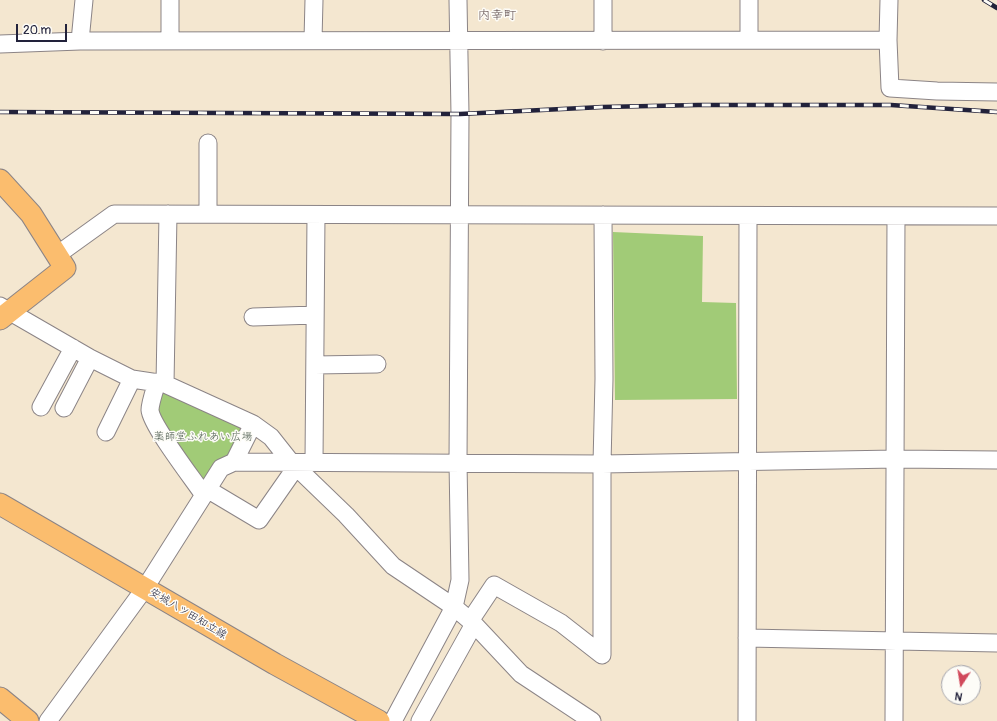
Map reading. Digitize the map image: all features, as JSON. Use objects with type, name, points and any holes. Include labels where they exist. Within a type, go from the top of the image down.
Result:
[{"type":"main road","points":[[0,180],[31,214],[66,268],[3,312]]},
{"type":"main road","name":"安城八ツ田知立線","points":[[0,504],[275,664],[378,721]]},
{"type":"main road","points":[[2,703],[28,721]]},
{"type":"street","points":[[80,41],[84,0]]},
{"type":"street","points":[[170,0],[170,41]]},
{"type":"street","points":[[313,40],[314,0]]},
{"type":"street","points":[[393,721],[454,607],[460,580],[458,462],[460,114],[458,0]]},
{"type":"street","points":[[603,0],[603,41]]},
{"type":"street","points":[[749,0],[749,40]]},
{"type":"street","points":[[889,0],[888,40],[890,88],[937,91],[997,92]]},
{"type":"street","points":[[0,44],[80,41],[888,40]]},
{"type":"street","points":[[208,143],[208,214]]},
{"type":"street","points":[[57,255],[114,214],[997,216]]},
{"type":"street","points":[[168,214],[161,383],[150,410],[156,425],[168,445],[205,492],[259,520],[293,464]]},
{"type":"street","points":[[314,461],[316,215]]},
{"type":"street","points":[[420,721],[494,585],[561,623],[602,655],[602,464],[604,379],[603,215]]},
{"type":"street","points":[[747,721],[748,216]]},
{"type":"street","points":[[894,721],[896,216]]},
{"type":"street","points":[[3,312],[90,358],[132,378],[161,383],[253,424],[271,437],[293,464],[346,515],[392,566],[454,607],[472,623],[521,674],[592,721]]},
{"type":"street","points":[[253,316],[315,315]]},
{"type":"street","points":[[41,407],[73,348]]},
{"type":"street","points":[[64,408],[90,358]]},
{"type":"street","points":[[315,365],[377,364]]},
{"type":"street","points":[[106,432],[132,378]]},
{"type":"street","points":[[234,462],[253,424]]},
{"type":"street","points":[[48,721],[145,588],[221,468],[234,462],[293,464],[314,461],[602,464],[896,459],[997,460]]},
{"type":"street","points":[[747,638],[997,643]]},
{"type":"green space","points":[[613,232],[703,236],[702,302],[736,303],[737,399],[615,400]]},
{"type":"green space","name":"薬師堂ふれあい広場","points":[[160,387],[244,425],[229,456],[203,485],[154,409]]},
{"type":"railway","points":[[984,0],[997,8]]},
{"type":"railway","points":[[0,112],[460,114],[603,107],[698,105],[891,105],[997,112]]},
{"type":"district","name":"内幸町","points":[[497,16]]}]
